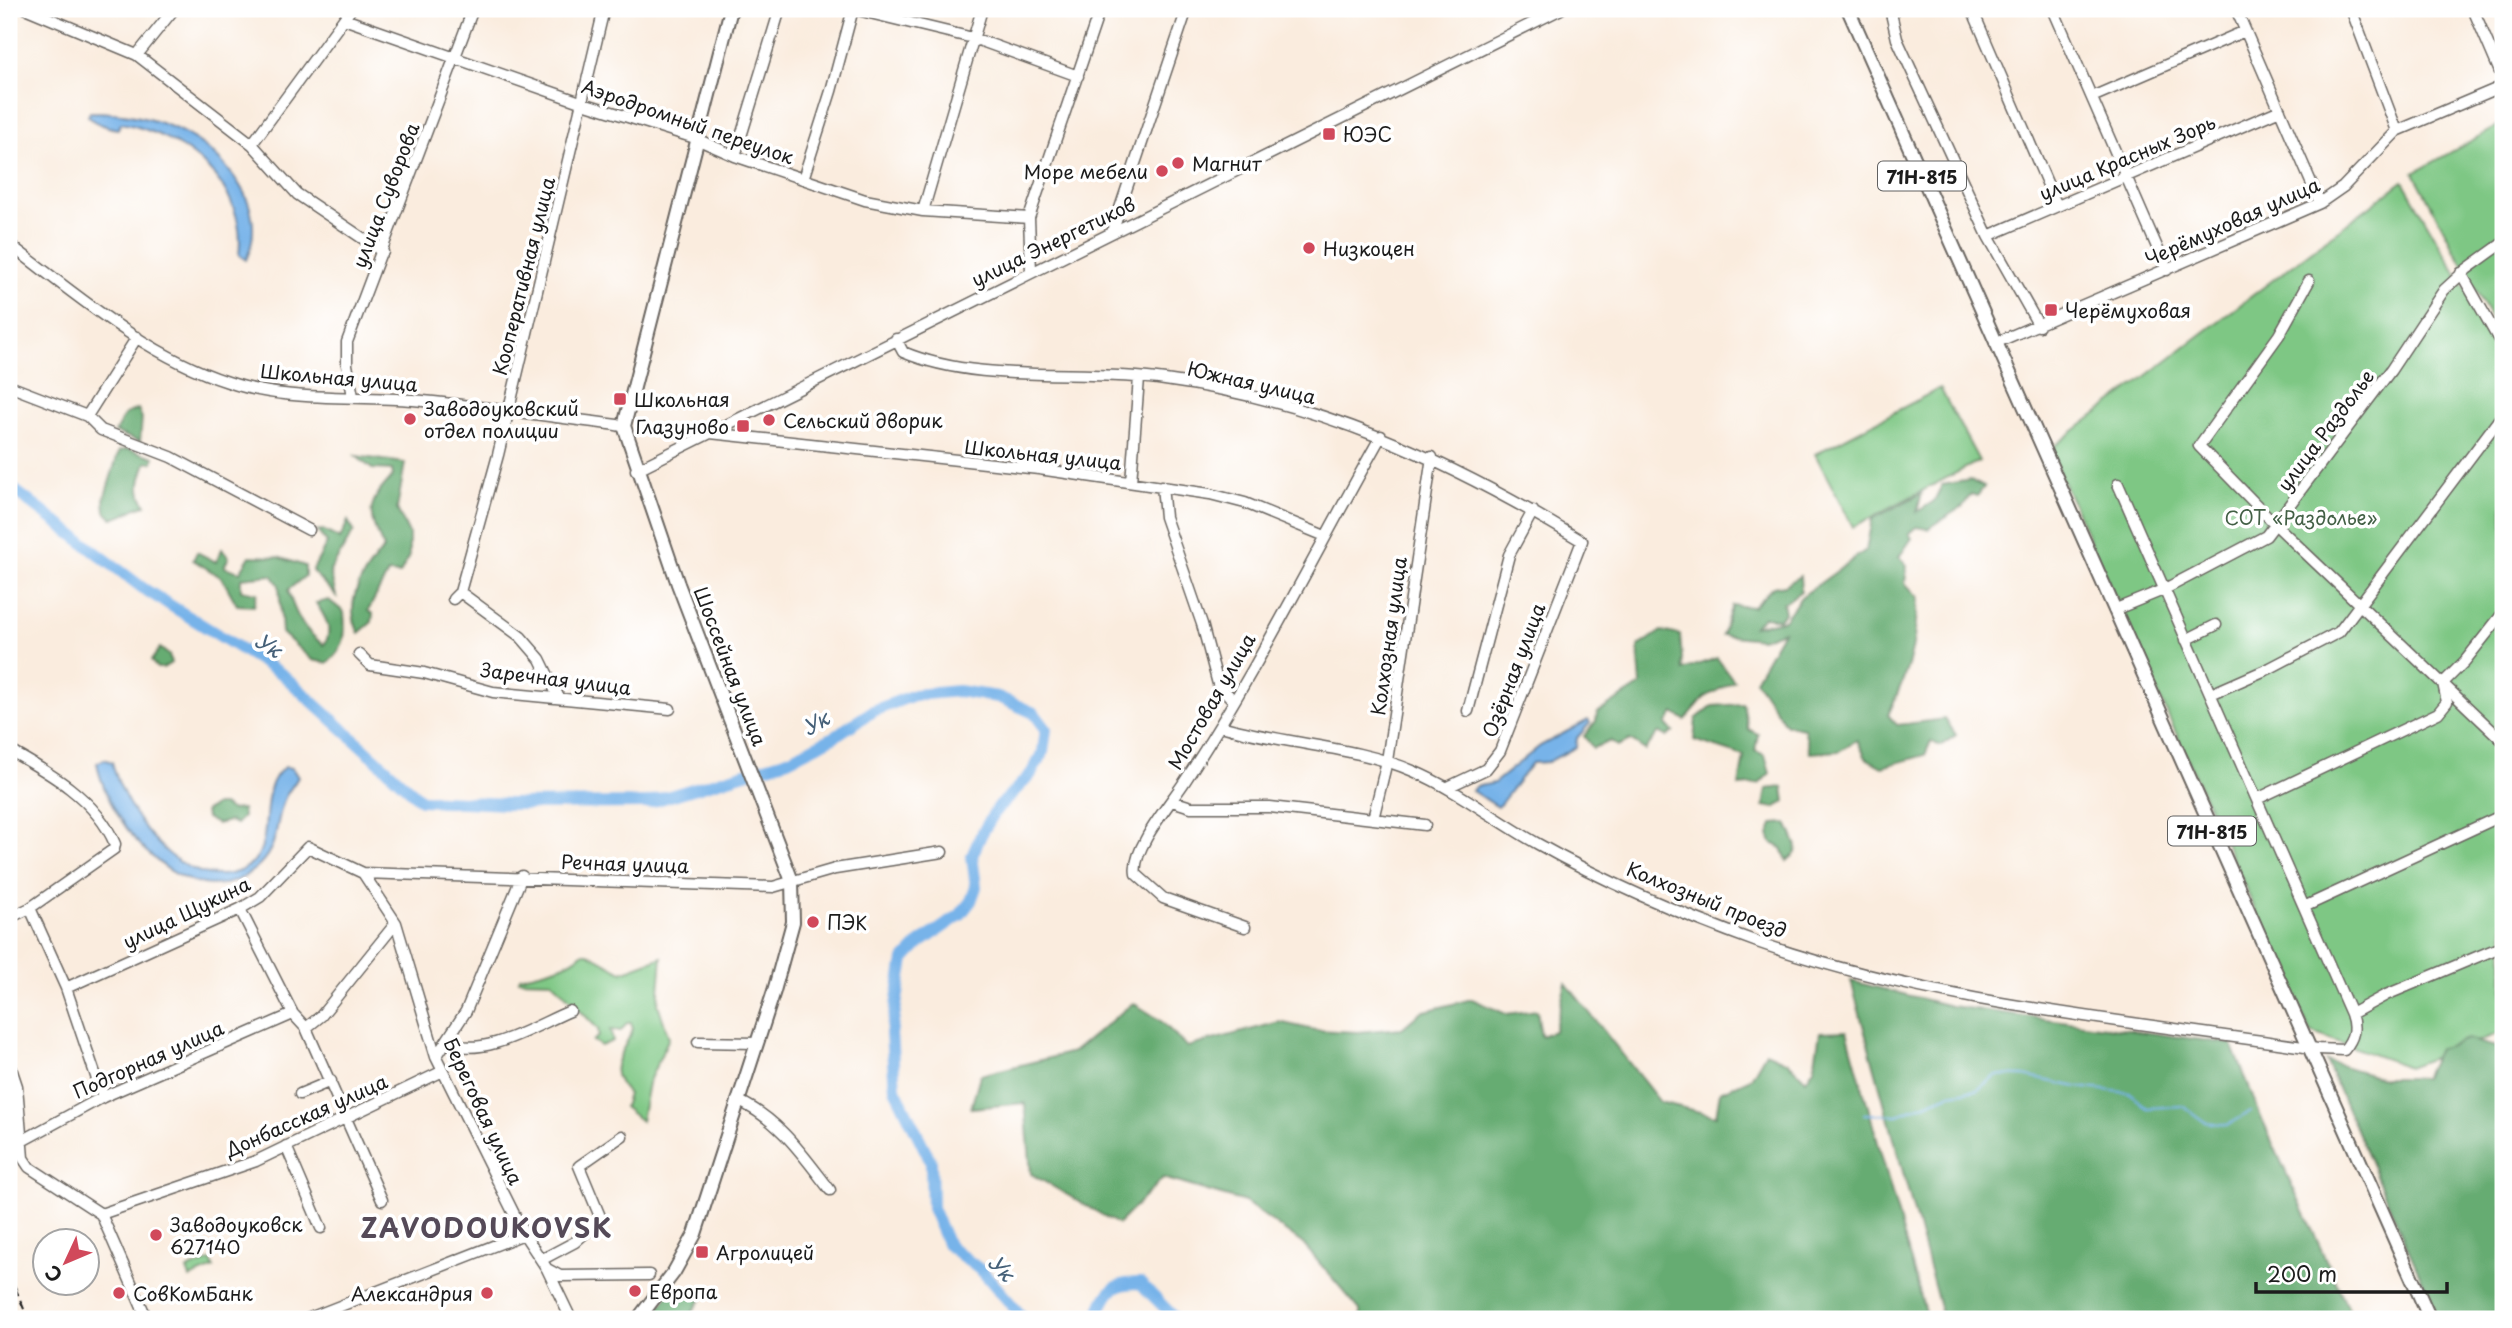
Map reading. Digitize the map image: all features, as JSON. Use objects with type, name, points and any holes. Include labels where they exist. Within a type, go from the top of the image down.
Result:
[{"type":"main road","name":"Шоссейная улица","points":[[638,1319],[690,1248],[775,991],[793,922],[792,881],[636,470],[624,426],[731,9]]},
{"type":"main road","name":"71Н-815","points":[[1848,9],[2430,1319]]},
{"type":"street","points":[[27,9],[137,55],[252,144],[297,194],[383,252]]},
{"type":"street","points":[[137,55],[174,9]]},
{"type":"street","points":[[252,144],[351,9]]},
{"type":"street","name":"улица Суворова","points":[[354,396],[347,365],[347,342],[473,9]]},
{"type":"street","name":"Кооперативная улица","points":[[559,698],[540,659],[521,637],[457,596],[508,411],[604,9]]},
{"type":"street","points":[[736,156],[780,9]]},
{"type":"street","points":[[803,179],[853,9],[973,38],[1078,76]]},
{"type":"street","points":[[923,211],[982,9]]},
{"type":"street","points":[[1031,271],[1029,218],[1100,9]]},
{"type":"street","points":[[1112,232],[1187,9]]},
{"type":"street","name":"улица Энергетиков","points":[[636,470],[1561,9]]},
{"type":"street","points":[[1890,9],[1896,39],[1988,236],[2039,326]]},
{"type":"street","points":[[1972,9],[2057,205]]},
{"type":"street","points":[[2053,9],[2167,270]]},
{"type":"street","points":[[2236,9],[2320,203]]},
{"type":"street","points":[[2351,9],[2397,131]]},
{"type":"street","points":[[2473,9],[2503,79]]},
{"type":"street","name":"Аэродромный переулок","points":[[344,19],[865,200],[923,211],[1029,218]]},
{"type":"street","points":[[2092,97],[2245,31]]},
{"type":"street","name":"Черёмуховая улица","points":[[1995,342],[2039,326],[2320,203],[2343,187],[2397,131],[2503,86]]},
{"type":"street","name":"улица Красных Зорь","points":[[1988,236],[2280,110]]},
{"type":"street","name":"улица Раздолье","points":[[2114,610],[2163,590],[2252,545],[2276,525],[2391,370],[2444,290],[2464,271],[2503,243]]},
{"type":"street","name":"Школьная улица","points":[[9,244],[137,337],[169,357],[230,383],[283,394],[354,396],[624,426]]},
{"type":"street","points":[[2464,271],[2503,347]]},
{"type":"street","points":[[2309,281],[2279,335],[2199,446],[2276,525],[2503,740]]},
{"type":"street","points":[[87,416],[137,337]]},
{"type":"street","name":"Южная улица","points":[[896,339],[903,352],[946,366],[1164,379],[1247,395],[1306,411],[1381,436],[1432,457],[1583,541]]},
{"type":"street","points":[[1131,482],[1139,378]]},
{"type":"street","points":[[9,386],[87,416],[101,430],[182,463],[309,530]]},
{"type":"street","points":[[2211,694],[2270,668],[2339,632],[2503,414]]},
{"type":"street","name":"Школьная улица","points":[[709,433],[1162,486],[1245,503],[1325,536]]},
{"type":"street","name":"Мостовая улица","points":[[1245,927],[1163,898],[1136,874],[1135,862],[1155,825],[1221,726],[1381,436]]},
{"type":"street","name":"Колхозная улица","points":[[1373,819],[1387,761],[1432,457]]},
{"type":"street","points":[[2118,484],[2306,906],[2351,1014],[2386,995],[2503,946]]},
{"type":"street","points":[[1162,486],[1165,517],[1202,624],[1219,684],[1233,700]]},
{"type":"street","points":[[1468,712],[1509,555],[1533,511]]},
{"type":"street","name":"Озёрная улица","points":[[1448,787],[1486,769],[1500,751],[1583,541]]},
{"type":"street","points":[[2443,683],[2503,613]]},
{"type":"street","points":[[2186,640],[2216,625]]},
{"type":"street","name":"Заречная улица","points":[[359,654],[370,665],[424,673],[494,692],[670,709]]},
{"type":"street","points":[[2257,799],[2438,713],[2447,702],[2443,683]]},
{"type":"street","name":"Колхозный проезд","points":[[1221,726],[1264,738],[1387,761],[1448,787],[1538,844],[1644,895],[1759,943],[1837,967],[1947,993],[2309,1047],[2344,1050],[2351,1040],[2355,1025],[2351,1014]]},
{"type":"street","points":[[9,750],[59,780],[92,807],[114,840],[114,849],[30,908],[9,918]]},
{"type":"street","points":[[1172,801],[1191,807],[1270,807],[1425,825]]},
{"type":"street","points":[[2306,906],[2503,815]]},
{"type":"street","name":"Речная улица","points":[[308,847],[363,873],[522,876],[773,887],[835,869],[942,852]]},
{"type":"street","name":"улица Щукина","points":[[66,988],[240,909],[260,897],[308,847]]},
{"type":"street","name":"Береговая улица","points":[[363,873],[396,923],[436,1057],[524,1234],[544,1265],[571,1319]]},
{"type":"street","points":[[436,1057],[466,1011],[522,876]]},
{"type":"street","points":[[30,908],[66,988],[103,1097]]},
{"type":"street","points":[[240,909],[293,1014],[306,1028],[348,1117],[382,1200]]},
{"type":"street","points":[[306,1028],[321,1016],[396,923]]},
{"type":"street","points":[[447,1043],[466,1049],[482,1046],[570,1011]]},
{"type":"street","name":"Подгорная улица","points":[[20,1142],[103,1097],[293,1014]]},
{"type":"street","points":[[698,1042],[756,1043]]},
{"type":"street","points":[[9,1062],[17,1086],[23,1158],[29,1167],[101,1214],[147,1319]]},
{"type":"street","name":"Донбасская улица","points":[[101,1214],[256,1161],[443,1071]]},
{"type":"street","points":[[300,1094],[331,1081]]},
{"type":"street","points":[[737,1100],[755,1108],[780,1127],[830,1191]]},
{"type":"street","points":[[622,1136],[579,1166],[601,1219],[544,1265],[560,1276],[649,1275]]},
{"type":"street","points":[[286,1146],[321,1228]]},
{"type":"street","points":[[307,1319],[524,1234]]},
{"type":"green space","points":[[2503,123],[2503,341],[2414,173]]},
{"type":"green space","name":"СОТ «Раздолье»","points":[[2403,181],[2503,355],[2503,1032],[2408,1067],[2310,1032],[2049,450]]},
{"type":"green space","points":[[1940,388],[1979,461],[1853,527],[1815,454]]},
{"type":"green space","points":[[138,409],[142,418],[140,442],[115,432],[125,414]]},
{"type":"green space","points":[[128,449],[154,457],[153,462],[146,463],[141,479],[140,489],[146,505],[112,518],[105,511],[104,499],[119,451]]},
{"type":"green space","points":[[356,456],[405,463],[397,509],[409,534],[409,556],[400,574],[388,573],[368,611],[373,614],[372,622],[359,633],[354,621],[354,598],[369,567],[384,548],[372,518],[373,503],[393,476],[392,470],[372,469]]},
{"type":"green space","points":[[1970,480],[1984,487],[1977,496],[1971,494],[1963,506],[1928,529],[1917,527],[1909,534],[1912,538],[1899,557],[1907,565],[1905,583],[1918,597],[1917,615],[1910,658],[1888,715],[1897,725],[1945,719],[1956,735],[1940,746],[1931,741],[1925,755],[1882,767],[1866,758],[1857,740],[1839,751],[1810,753],[1804,728],[1786,725],[1755,680],[1783,631],[1761,639],[1722,635],[1732,605],[1753,607],[1773,587],[1785,585],[1800,576],[1801,591],[1783,604],[1785,612],[1779,619],[1764,617],[1754,626],[1784,620],[1801,597],[1866,550],[1872,519],[1922,493],[1917,512],[1934,501],[1942,485]]},
{"type":"green space","points":[[348,521],[354,531],[330,571],[336,596],[312,571],[327,543],[317,531],[323,530],[340,539]]},
{"type":"green space","points":[[222,549],[229,557],[224,567],[240,572],[250,556],[278,557],[305,566],[305,576],[288,590],[297,614],[305,627],[324,645],[328,628],[316,603],[329,600],[344,612],[345,628],[338,652],[327,663],[312,660],[282,633],[279,585],[272,575],[241,578],[241,590],[257,593],[254,606],[237,605],[222,578],[193,560],[197,552],[216,562]]},
{"type":"green space","points":[[1661,631],[1680,635],[1683,670],[1717,658],[1734,681],[1704,698],[1685,720],[1674,713],[1666,724],[1673,732],[1666,736],[1659,732],[1645,750],[1630,740],[1618,746],[1611,741],[1593,748],[1584,736],[1596,721],[1597,713],[1641,685],[1638,647]]},
{"type":"green space","points":[[160,648],[169,655],[171,663],[157,668],[151,661]]},
{"type":"green space","points":[[1743,704],[1748,729],[1758,734],[1755,751],[1765,755],[1770,773],[1759,784],[1739,786],[1744,756],[1694,740],[1696,719],[1712,706]]},
{"type":"green space","points":[[1783,787],[1785,802],[1774,808],[1764,806],[1767,789]]},
{"type":"green space","points":[[216,805],[223,805],[230,810],[242,809],[243,817],[236,824],[229,821],[217,824],[206,818],[205,811]]},
{"type":"green space","points":[[1787,823],[1797,846],[1796,853],[1787,861],[1782,848],[1772,843],[1769,835],[1773,824]]},
{"type":"green space","points":[[582,953],[588,953],[622,972],[662,957],[658,1004],[669,1038],[648,1083],[641,1121],[624,1107],[628,1094],[615,1070],[633,1029],[631,1023],[627,1023],[621,1031],[610,1030],[613,1041],[601,1046],[593,1041],[599,1036],[598,1029],[552,981],[519,980],[520,977],[561,966]]},
{"type":"green space","points":[[1851,981],[1951,1006],[2232,1044],[2263,1122],[2353,1319],[1943,1319]]},
{"type":"green space","points":[[1566,983],[1660,1102],[1716,1116],[1720,1092],[1751,1078],[1766,1052],[1788,1062],[1806,1080],[1814,1068],[1820,1032],[1847,1031],[1927,1319],[1360,1319],[1360,1310],[1303,1244],[1245,1202],[1163,1178],[1118,1224],[1031,1174],[1025,1103],[971,1108],[980,1075],[1073,1052],[1133,1003],[1160,1020],[1187,1047],[1279,1022],[1315,1030],[1358,1032],[1402,1028],[1421,1012],[1472,999],[1506,1014],[1537,1010],[1541,1036],[1554,1031]]},
{"type":"green space","points":[[2467,1039],[2503,1049],[2503,1319],[2439,1319],[2326,1061],[2383,1078],[2424,1078],[2438,1049]]},
{"type":"green space","points":[[9,1077],[16,1130],[9,1132]]},
{"type":"green space","points":[[211,1260],[214,1268],[190,1278],[187,1270]]},
{"type":"green space","points":[[673,1289],[702,1298],[689,1318],[667,1314],[664,1319],[650,1319]]},
{"type":"water","points":[[90,112],[113,113],[155,121],[175,128],[210,151],[239,184],[251,211],[253,231],[246,260],[239,255],[239,230],[233,207],[222,186],[207,167],[167,139],[145,129],[121,123],[118,129],[106,126],[91,119],[88,116]]},
{"type":"water","points":[[1588,720],[1590,723],[1577,738],[1576,747],[1548,762],[1532,763],[1498,807],[1472,791],[1475,787],[1494,783],[1540,746]]},
{"type":"water","points":[[104,759],[112,762],[118,782],[129,803],[159,844],[177,860],[198,871],[220,875],[242,870],[254,861],[261,849],[267,806],[275,778],[285,767],[292,768],[298,777],[284,800],[274,842],[266,857],[235,881],[209,885],[183,877],[158,862],[136,840],[118,815],[104,788],[97,763]]},
{"type":"waterway","name":"Ук","points":[[9,486],[144,589],[283,675],[421,800],[508,804],[647,803],[788,760],[832,738],[873,711],[914,695],[958,691],[998,697],[1034,713],[1046,729],[1043,752],[1031,774],[996,810],[981,835],[972,856],[976,887],[971,901],[960,915],[920,943],[904,960],[891,1034],[895,1089],[931,1162],[932,1208],[948,1245],[983,1272],[1024,1319]]},
{"type":"waterway","points":[[1864,1114],[1898,1115],[1950,1094],[1977,1090],[1996,1075],[2024,1076],[2078,1087],[2130,1093],[2147,1108],[2183,1106],[2205,1122],[2228,1125],[2250,1112]]},
{"type":"waterway","name":"Ук","points":[[1096,1319],[1111,1291],[1130,1283],[1140,1283],[1176,1319]]},
{"type":"railway","points":[[9,1272],[28,1319]]},
{"type":"place","name":"ЮЭС","points":[[1329,134]]},
{"type":"place","name":"Магнит","points":[[1178,163]]},
{"type":"place","name":"Море мебели","points":[[1162,171]]},
{"type":"place","name":"Низкоцен","points":[[1309,248]]},
{"type":"place","name":"Черёмуховая","points":[[2051,310]]},
{"type":"place","name":"Школьная","points":[[620,399]]},
{"type":"place","name":"Заводоуковский отдел полиции","points":[[410,419]]},
{"type":"place","name":"Сельский дворик","points":[[769,420]]},
{"type":"place","name":"Глазуново","points":[[743,426]]},
{"type":"place","name":"ПЭК","points":[[813,922]]},
{"type":"place","name":"Заводоуковск 627140","points":[[156,1235]]},
{"type":"place","name":"Агролицей","points":[[702,1252]]},
{"type":"place","name":"Европа","points":[[635,1291]]},
{"type":"place","name":"СовКомБанк","points":[[119,1293]]},
{"type":"place","name":"Александрия","points":[[487,1293]]},
{"type":"district","name":"ZAVODOUKOVSK","points":[[487,1227]]}]
